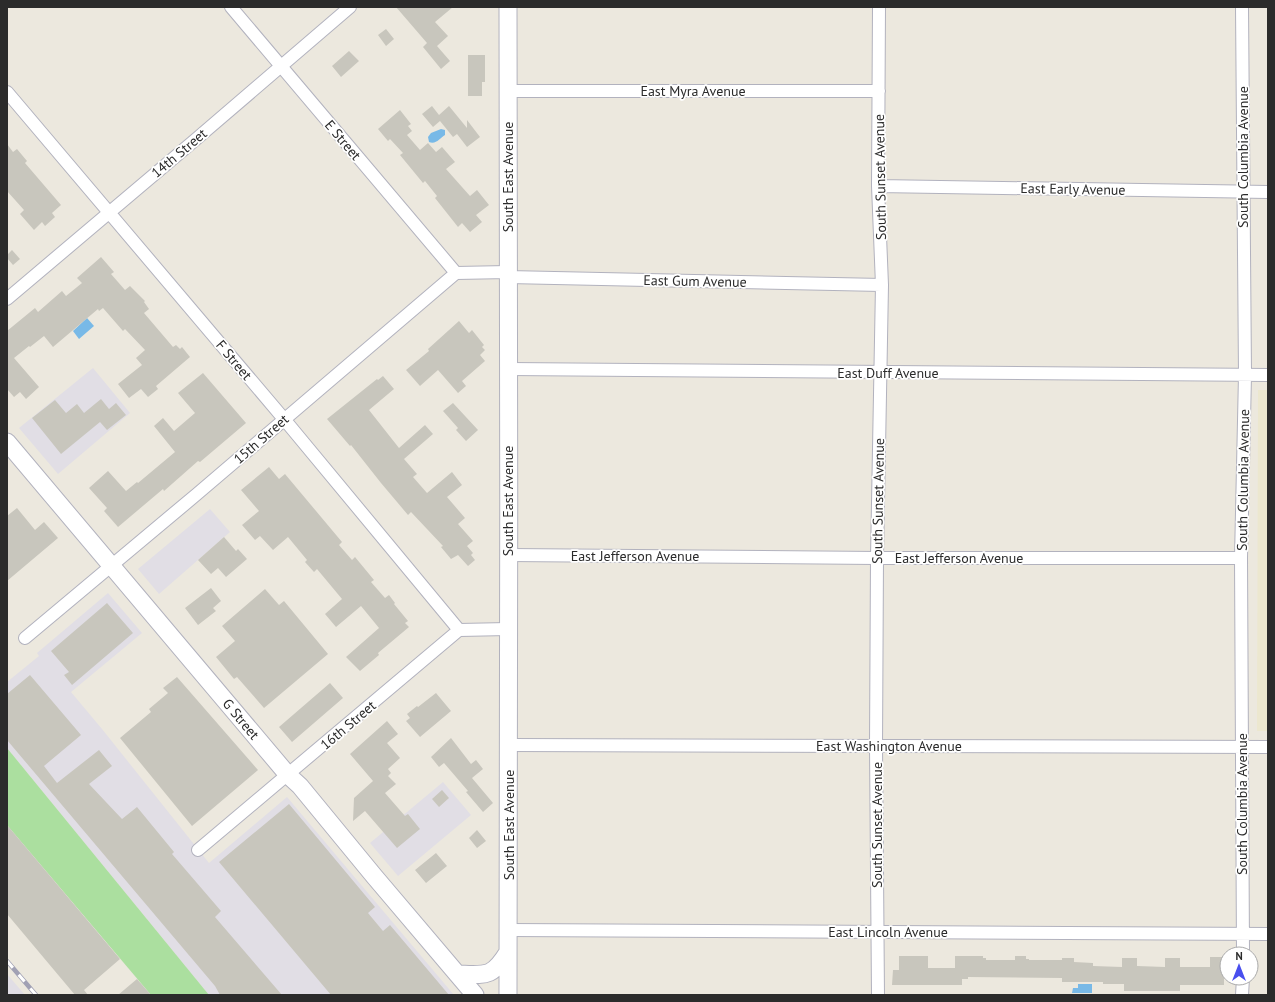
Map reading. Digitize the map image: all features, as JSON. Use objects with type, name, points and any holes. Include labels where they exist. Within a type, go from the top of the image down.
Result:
[{"type":"street","name":"E Street","points":[[231,7],[456,273]]},
{"type":"street","name":"14th Street","points":[[7,299],[350,7]]},
{"type":"street","name":"South East Avenue","points":[[508,7],[508,995]]},
{"type":"street","name":"South Sunset Avenue","points":[[878,995],[876,746],[877,558],[882,285],[878,186],[879,7]]},
{"type":"street","name":"South Columbia Avenue","points":[[1242,7],[1245,375],[1241,558],[1243,946]]},
{"type":"street","name":"East Myra Avenue","points":[[508,91],[879,91]]},
{"type":"street","name":"F Street","points":[[7,92],[284,419],[459,630]]},
{"type":"street","name":"East Early Avenue","points":[[878,186],[1268,192]]},
{"type":"street","points":[[456,273],[508,274]]},
{"type":"street","name":"15th Street","points":[[24,638],[112,566],[456,273]]},
{"type":"street","name":"East Gum Avenue","points":[[508,274],[882,285]]},
{"type":"street","name":"East Duff Avenue","points":[[509,369],[1268,376]]},
{"type":"street","name":"G Street","points":[[7,442],[288,775],[300,786],[475,995]]},
{"type":"street","name":"East Jefferson Avenue","points":[[508,555],[877,558],[1241,558]]},
{"type":"street","points":[[459,630],[508,629]]},
{"type":"street","name":"16th Street","points":[[198,850],[459,630]]},
{"type":"street","name":"East Washington Avenue","points":[[509,745],[1268,747]]},
{"type":"street","name":"East Lincoln Avenue","points":[[508,930],[1268,934]]},
{"type":"street","points":[[457,974],[483,974],[492,971],[500,965],[508,952]]},
{"type":"shaded area","points":[[93,368],[130,413],[58,474],[19,428]]},
{"type":"shaded area","points":[[1258,390],[1268,390],[1268,731],[1257,731]]},
{"type":"shaded area","points":[[210,509],[230,532],[159,594],[138,569]]},
{"type":"shaded area","points":[[108,593],[142,633],[71,692],[209,863],[287,797],[454,995],[209,995],[7,748],[7,682],[39,656],[37,653]]},
{"type":"shaded area","points":[[443,782],[471,815],[398,876],[370,843]]},
{"type":"shaded area","points":[[7,974],[25,995],[7,995]]},
{"type":"green space","points":[[7,748],[209,995],[151,995],[7,825]]},
{"type":"water","points":[[441,129],[445,130],[445,135],[434,143],[429,142],[428,137],[431,133]]},
{"type":"water","points":[[87,318],[94,326],[79,339],[73,331]]},
{"type":"water","points":[[1078,984],[1092,984],[1092,993],[1072,993],[1073,988],[1078,988]]},
{"type":"building","points":[[396,7],[453,7],[435,22],[448,36],[437,46],[450,61],[441,69],[423,47],[427,43]]},
{"type":"building","points":[[386,29],[394,39],[386,46],[378,35]]},
{"type":"building","points":[[349,51],[359,61],[341,77],[332,66]]},
{"type":"building","points":[[468,55],[485,55],[485,82],[482,82],[482,96],[468,96]]},
{"type":"building","points":[[432,106],[439,115],[449,106],[467,128],[467,120],[480,137],[467,147],[457,134],[453,137],[440,121],[433,127],[422,114]]},
{"type":"building","points":[[400,110],[411,124],[408,126],[412,131],[407,135],[420,150],[428,143],[436,152],[442,147],[455,162],[446,169],[470,196],[477,190],[489,205],[476,215],[482,222],[470,232],[462,223],[458,227],[435,198],[437,196],[425,181],[423,183],[400,155],[403,153],[390,139],[388,141],[378,129]]},
{"type":"building","points":[[7,144],[13,152],[17,149],[27,161],[25,163],[61,205],[52,213],[55,217],[45,226],[42,222],[34,230],[20,214],[24,210],[7,191]]},
{"type":"building","points":[[12,250],[20,259],[13,265],[7,258],[7,255]]},
{"type":"building","points":[[101,257],[114,272],[111,274],[125,290],[130,286],[145,301],[144,302],[149,309],[144,313],[173,347],[176,345],[180,349],[182,347],[190,357],[156,386],[158,389],[148,397],[141,389],[129,398],[118,384],[142,365],[136,358],[145,350],[125,329],[123,331],[103,308],[99,311],[98,309],[53,347],[44,336],[14,358],[39,387],[26,399],[20,392],[14,397],[7,389],[7,331],[35,308],[38,312],[62,291],[66,296],[82,283],[77,278]]},
{"type":"building","points":[[459,321],[469,333],[472,330],[484,345],[482,347],[485,350],[480,355],[485,361],[462,381],[466,386],[458,393],[438,370],[420,386],[406,370],[429,351],[428,349]]},
{"type":"building","points":[[203,373],[246,423],[200,462],[198,461],[164,491],[163,489],[118,527],[104,511],[107,508],[89,488],[108,471],[126,491],[137,482],[138,483],[175,452],[154,426],[163,418],[174,431],[195,413],[178,393]]},
{"type":"building","points":[[383,376],[394,389],[369,410],[399,448],[425,425],[433,434],[404,459],[417,474],[413,477],[427,493],[452,472],[462,485],[447,497],[465,518],[458,524],[473,541],[467,546],[473,553],[471,555],[475,560],[468,566],[458,555],[451,559],[441,547],[443,546],[411,512],[408,515],[351,445],[350,446],[327,419],[377,379],[378,380]]},
{"type":"building","points":[[101,399],[109,409],[116,403],[126,415],[107,430],[100,422],[61,454],[32,418],[55,400],[66,413],[77,404],[84,413]]},
{"type":"building","points":[[453,403],[478,430],[466,441],[456,430],[458,428],[443,411]]},
{"type":"building","points":[[269,467],[279,479],[285,474],[342,542],[339,545],[352,560],[355,557],[374,580],[371,582],[385,598],[389,595],[395,603],[394,604],[408,621],[405,623],[409,627],[378,653],[379,655],[360,671],[346,657],[379,628],[361,606],[336,627],[325,614],[342,599],[317,569],[314,572],[305,562],[307,560],[288,537],[273,550],[260,536],[255,540],[242,525],[259,511],[241,490]]},
{"type":"building","points":[[17,508],[35,530],[44,522],[58,538],[7,581],[7,516]]},
{"type":"building","points":[[224,537],[236,551],[238,549],[247,559],[226,577],[218,568],[211,574],[198,560]]},
{"type":"building","points":[[211,588],[221,601],[213,608],[216,611],[198,625],[185,608]]},
{"type":"building","points":[[265,589],[279,605],[284,601],[328,654],[264,708],[237,677],[234,679],[216,657],[235,641],[222,626]]},
{"type":"building","points":[[107,603],[133,633],[72,685],[64,675],[69,672],[51,651]]},
{"type":"building","points":[[30,675],[81,735],[44,766],[57,783],[99,750],[112,766],[89,784],[122,819],[137,807],[174,852],[172,854],[221,911],[215,917],[282,995],[220,995],[215,986],[7,740],[7,694]]},
{"type":"building","points":[[177,677],[258,770],[192,826],[120,738],[151,712],[149,709],[168,693],[163,688]]},
{"type":"building","points":[[330,683],[343,698],[292,742],[279,727]]},
{"type":"building","points":[[436,693],[451,711],[420,737],[406,721],[410,718],[407,714]]},
{"type":"building","points":[[387,721],[398,734],[387,743],[400,758],[388,769],[391,773],[388,776],[396,784],[385,793],[405,816],[408,814],[420,829],[397,848],[365,811],[353,821],[354,798],[373,781],[350,754]]},
{"type":"building","points":[[451,738],[471,764],[476,760],[483,769],[472,778],[493,803],[483,812],[466,792],[468,791],[444,763],[439,767],[431,757]]},
{"type":"building","points":[[442,790],[449,798],[439,807],[432,799]]},
{"type":"building","points":[[289,804],[375,907],[368,913],[383,931],[390,925],[449,995],[331,995],[219,862]]},
{"type":"building","points":[[7,825],[120,959],[84,990],[88,995],[75,995],[7,914]]},
{"type":"building","points":[[477,830],[486,841],[477,848],[469,838]]},
{"type":"building","points":[[436,853],[447,866],[426,883],[415,870]]},
{"type":"building","points":[[899,956],[928,956],[928,968],[955,968],[955,956],[983,956],[986,960],[1015,960],[1015,956],[1026,956],[1026,959],[1029,960],[1062,960],[1062,958],[1074,958],[1074,962],[1093,963],[1093,966],[1122,967],[1122,958],[1137,958],[1137,966],[1165,967],[1165,958],[1180,958],[1180,967],[1210,967],[1210,957],[1219,957],[1219,985],[1180,985],[1180,991],[1124,991],[1124,984],[1103,984],[1103,982],[1062,982],[1062,978],[968,977],[968,979],[962,979],[962,985],[892,985],[893,970],[899,970]]},
{"type":"building","points":[[137,979],[151,995],[118,995]]},
{"type":"railway","points":[[7,961],[36,995]]}]
